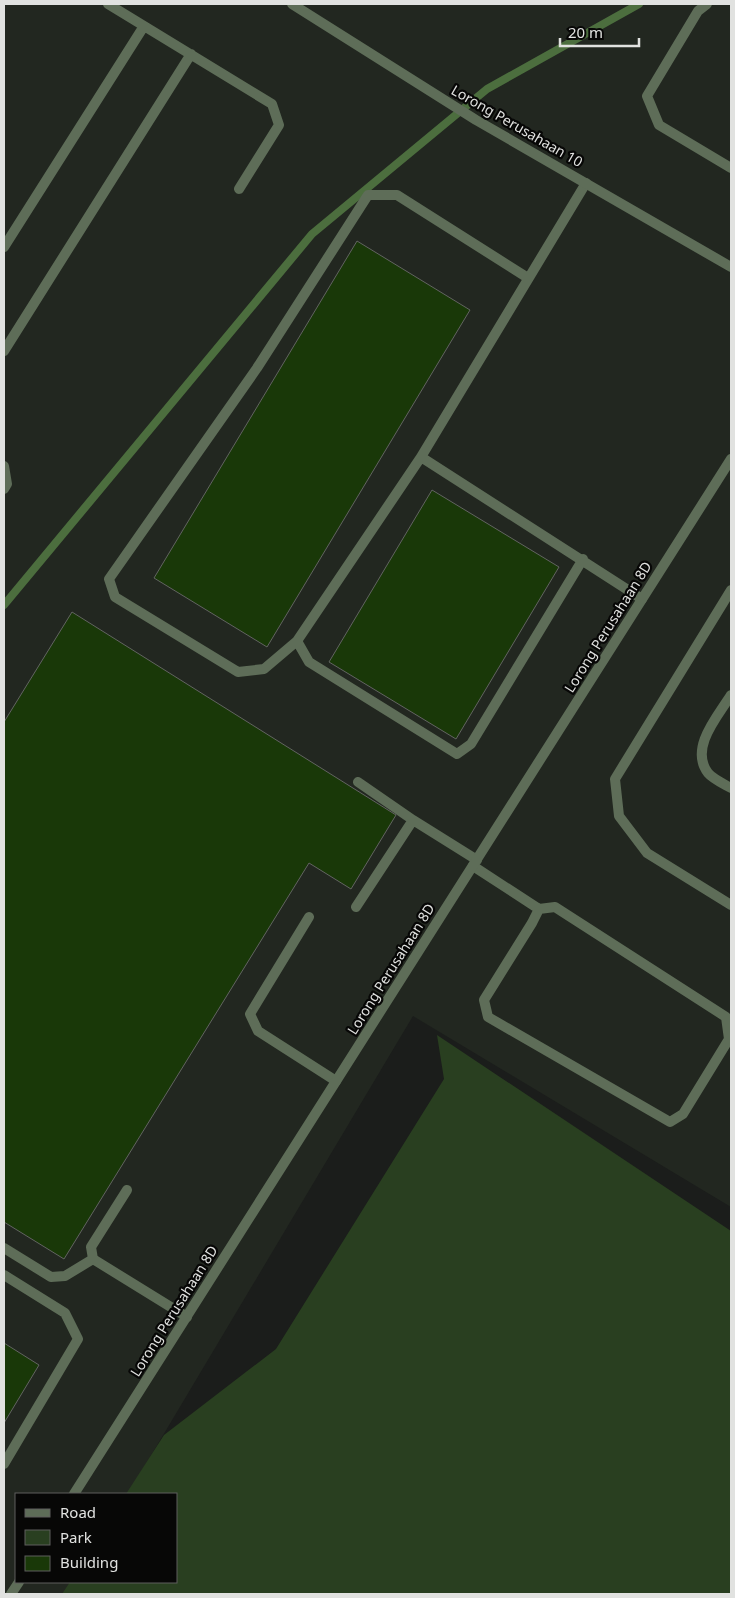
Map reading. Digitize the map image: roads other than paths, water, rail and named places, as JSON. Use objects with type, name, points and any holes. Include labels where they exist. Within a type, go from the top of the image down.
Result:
[{"type":"street","points":[[108,4],[272,104],[279,125],[239,189]]},
{"type":"street","name":"Lorong Perusahaan 10","points":[[292,4],[476,120],[731,267]]},
{"type":"street","points":[[707,4],[698,11],[647,96],[660,125],[731,168]]},
{"type":"street","points":[[4,247],[144,26]]},
{"type":"street","points":[[4,351],[191,54]]},
{"type":"street","points":[[528,278],[397,195],[368,195],[257,368],[109,578],[115,597],[238,672],[264,669],[297,641],[421,457],[586,183]]},
{"type":"street","points":[[421,457],[583,559],[642,599]]},
{"type":"street","name":"Lorong Perusahaan 8D","points":[[75,1493],[731,459]]},
{"type":"street","points":[[4,466],[7,484],[4,489]]},
{"type":"street","points":[[297,641],[309,662],[457,754],[472,744],[583,559]]},
{"type":"street","points":[[731,590],[616,780],[619,816],[647,853],[731,904]]},
{"type":"street","points":[[731,695],[706,734],[701,758],[708,774],[731,788]]},
{"type":"street","points":[[358,782],[539,909],[555,907],[726,1017],[730,1039],[683,1114],[670,1122],[488,1017],[484,1000],[532,924],[539,909]]},
{"type":"street","points":[[356,907],[413,820]]},
{"type":"street","points":[[310,917],[250,1014],[258,1032],[336,1081]]},
{"type":"street","points":[[126,1190],[91,1247],[93,1259],[187,1317]]},
{"type":"street","points":[[4,1248],[51,1277],[65,1276],[93,1259]]},
{"type":"street","points":[[4,1275],[65,1313],[78,1339],[4,1464]]},
{"type":"street","points":[[11,1594],[18,1583]]},
{"type":"waterway","points":[[4,605],[312,234],[487,89],[639,4]]}]
